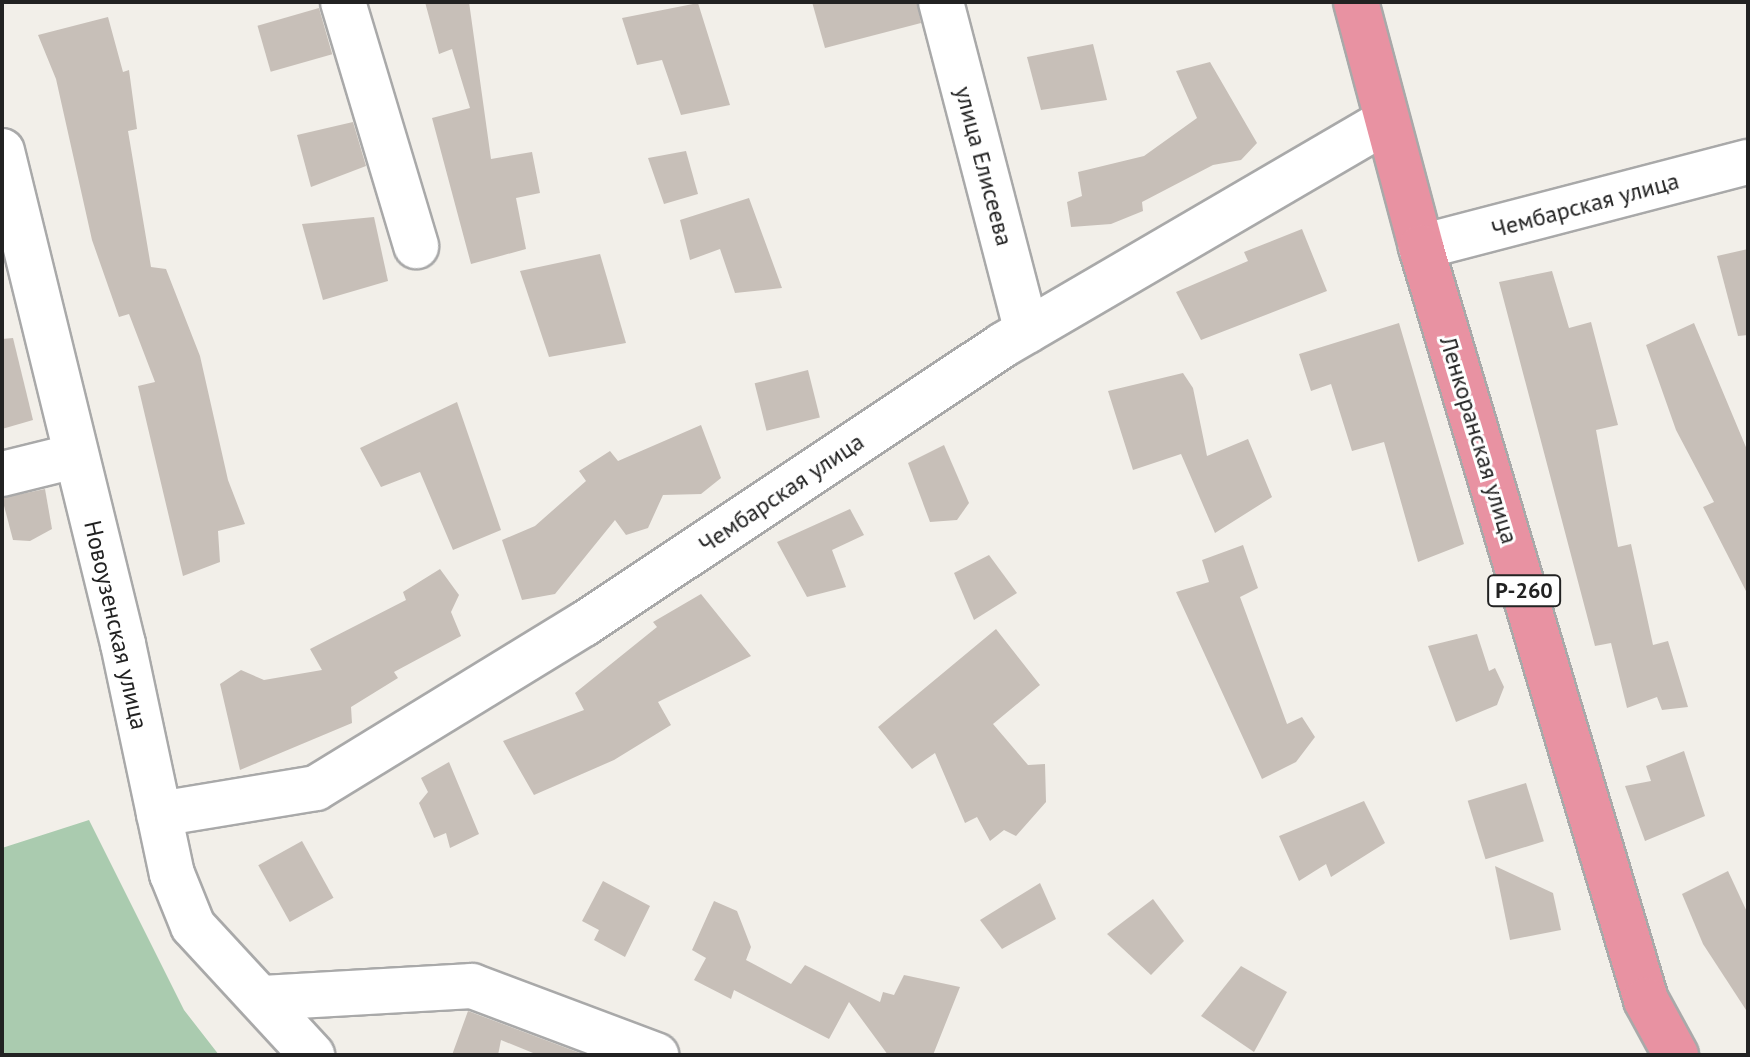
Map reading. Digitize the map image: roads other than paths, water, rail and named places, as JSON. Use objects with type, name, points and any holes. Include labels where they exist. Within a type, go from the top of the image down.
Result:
[{"type":"highway","name":"Ленкоранская улица","points":[[1356,2],[1421,247],[1646,1000],[1676,1055]]},
{"type":"street","points":[[343,2],[416,246]]},
{"type":"street","name":"улица Елисеева","points":[[941,2],[1027,331]]},
{"type":"street","name":"Чембарская улица","points":[[159,814],[316,788],[584,624],[1027,331],[1386,121]]},
{"type":"street","name":"Новоузенская улица","points":[[2,151],[172,874],[193,926],[263,998],[312,1055]]},
{"type":"street","name":"Чембарская улица","points":[[1421,247],[1748,162]]},
{"type":"street","points":[[2,474],[75,456]]},
{"type":"street","points":[[263,998],[472,986],[656,1055]]}]
